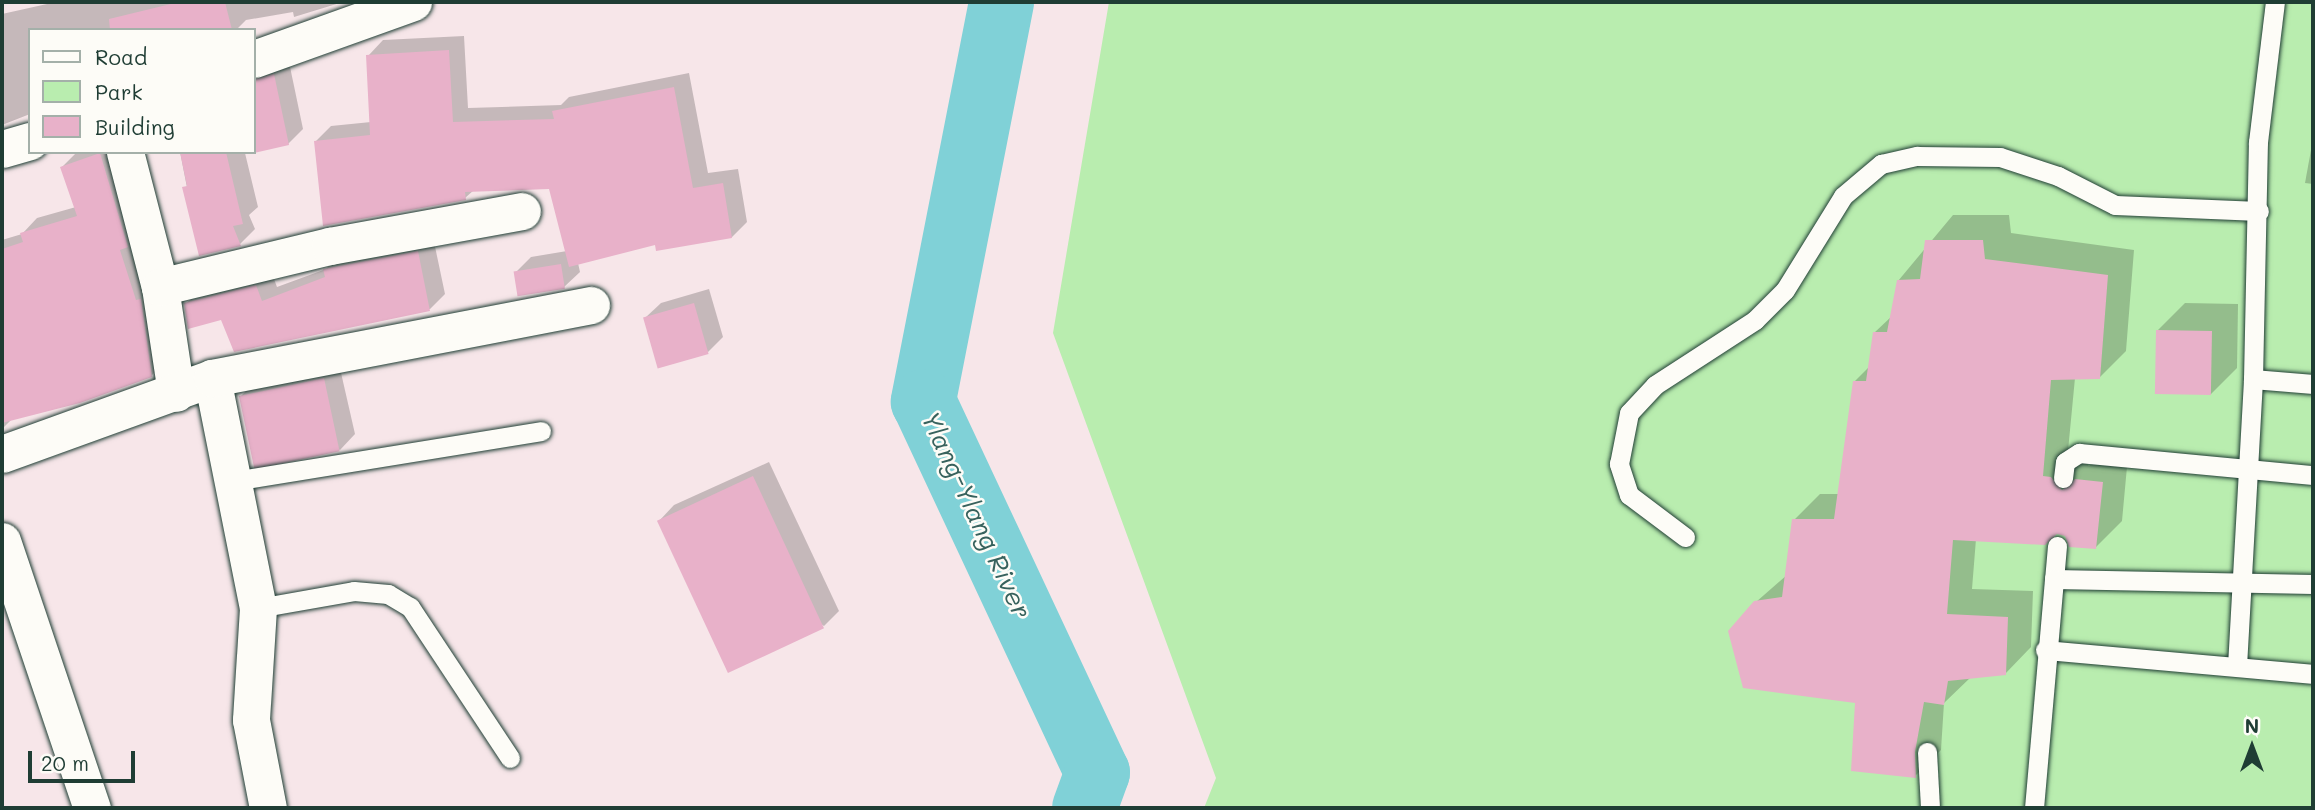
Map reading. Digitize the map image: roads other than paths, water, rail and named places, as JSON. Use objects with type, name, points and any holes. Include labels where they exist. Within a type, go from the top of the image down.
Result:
[{"type":"street","points":[[256,58],[413,2]]},
{"type":"street","points":[[2,149],[28,142]]},
{"type":"street","points":[[126,154],[160,287],[176,393]]},
{"type":"street","points":[[160,287],[330,246],[522,211]]},
{"type":"street","points":[[2,454],[212,378],[591,305]]},
{"type":"street","points":[[212,378],[258,608],[251,720],[268,808]]},
{"type":"street","points":[[2,541],[92,808]]},
{"type":"lane","points":[[2237,666],[2253,379],[2259,211],[2258,142],[2275,2]]},
{"type":"lane","points":[[1685,537],[1629,495],[1619,464],[1629,413],[1655,385],[1763,312],[1785,290],[1843,196],[1881,164],[1917,156],[2000,157],[2058,176],[2115,205],[2259,211]]},
{"type":"lane","points":[[2253,379],[2313,384]]},
{"type":"lane","points":[[233,481],[541,431]]},
{"type":"lane","points":[[2063,478],[2065,462],[2079,453],[2313,475]]},
{"type":"lane","points":[[2034,808],[2045,650],[2057,546]]},
{"type":"lane","points":[[2054,579],[2240,586],[2313,584]]},
{"type":"lane","points":[[258,608],[354,591],[388,594],[410,607],[509,758]]},
{"type":"lane","points":[[2045,650],[2313,674]]},
{"type":"lane","points":[[1927,752],[1930,808]]},
{"type":"waterway","name":"Ylang-Ylang River","points":[[1001,2],[923,401],[1097,772],[1084,808]]}]
